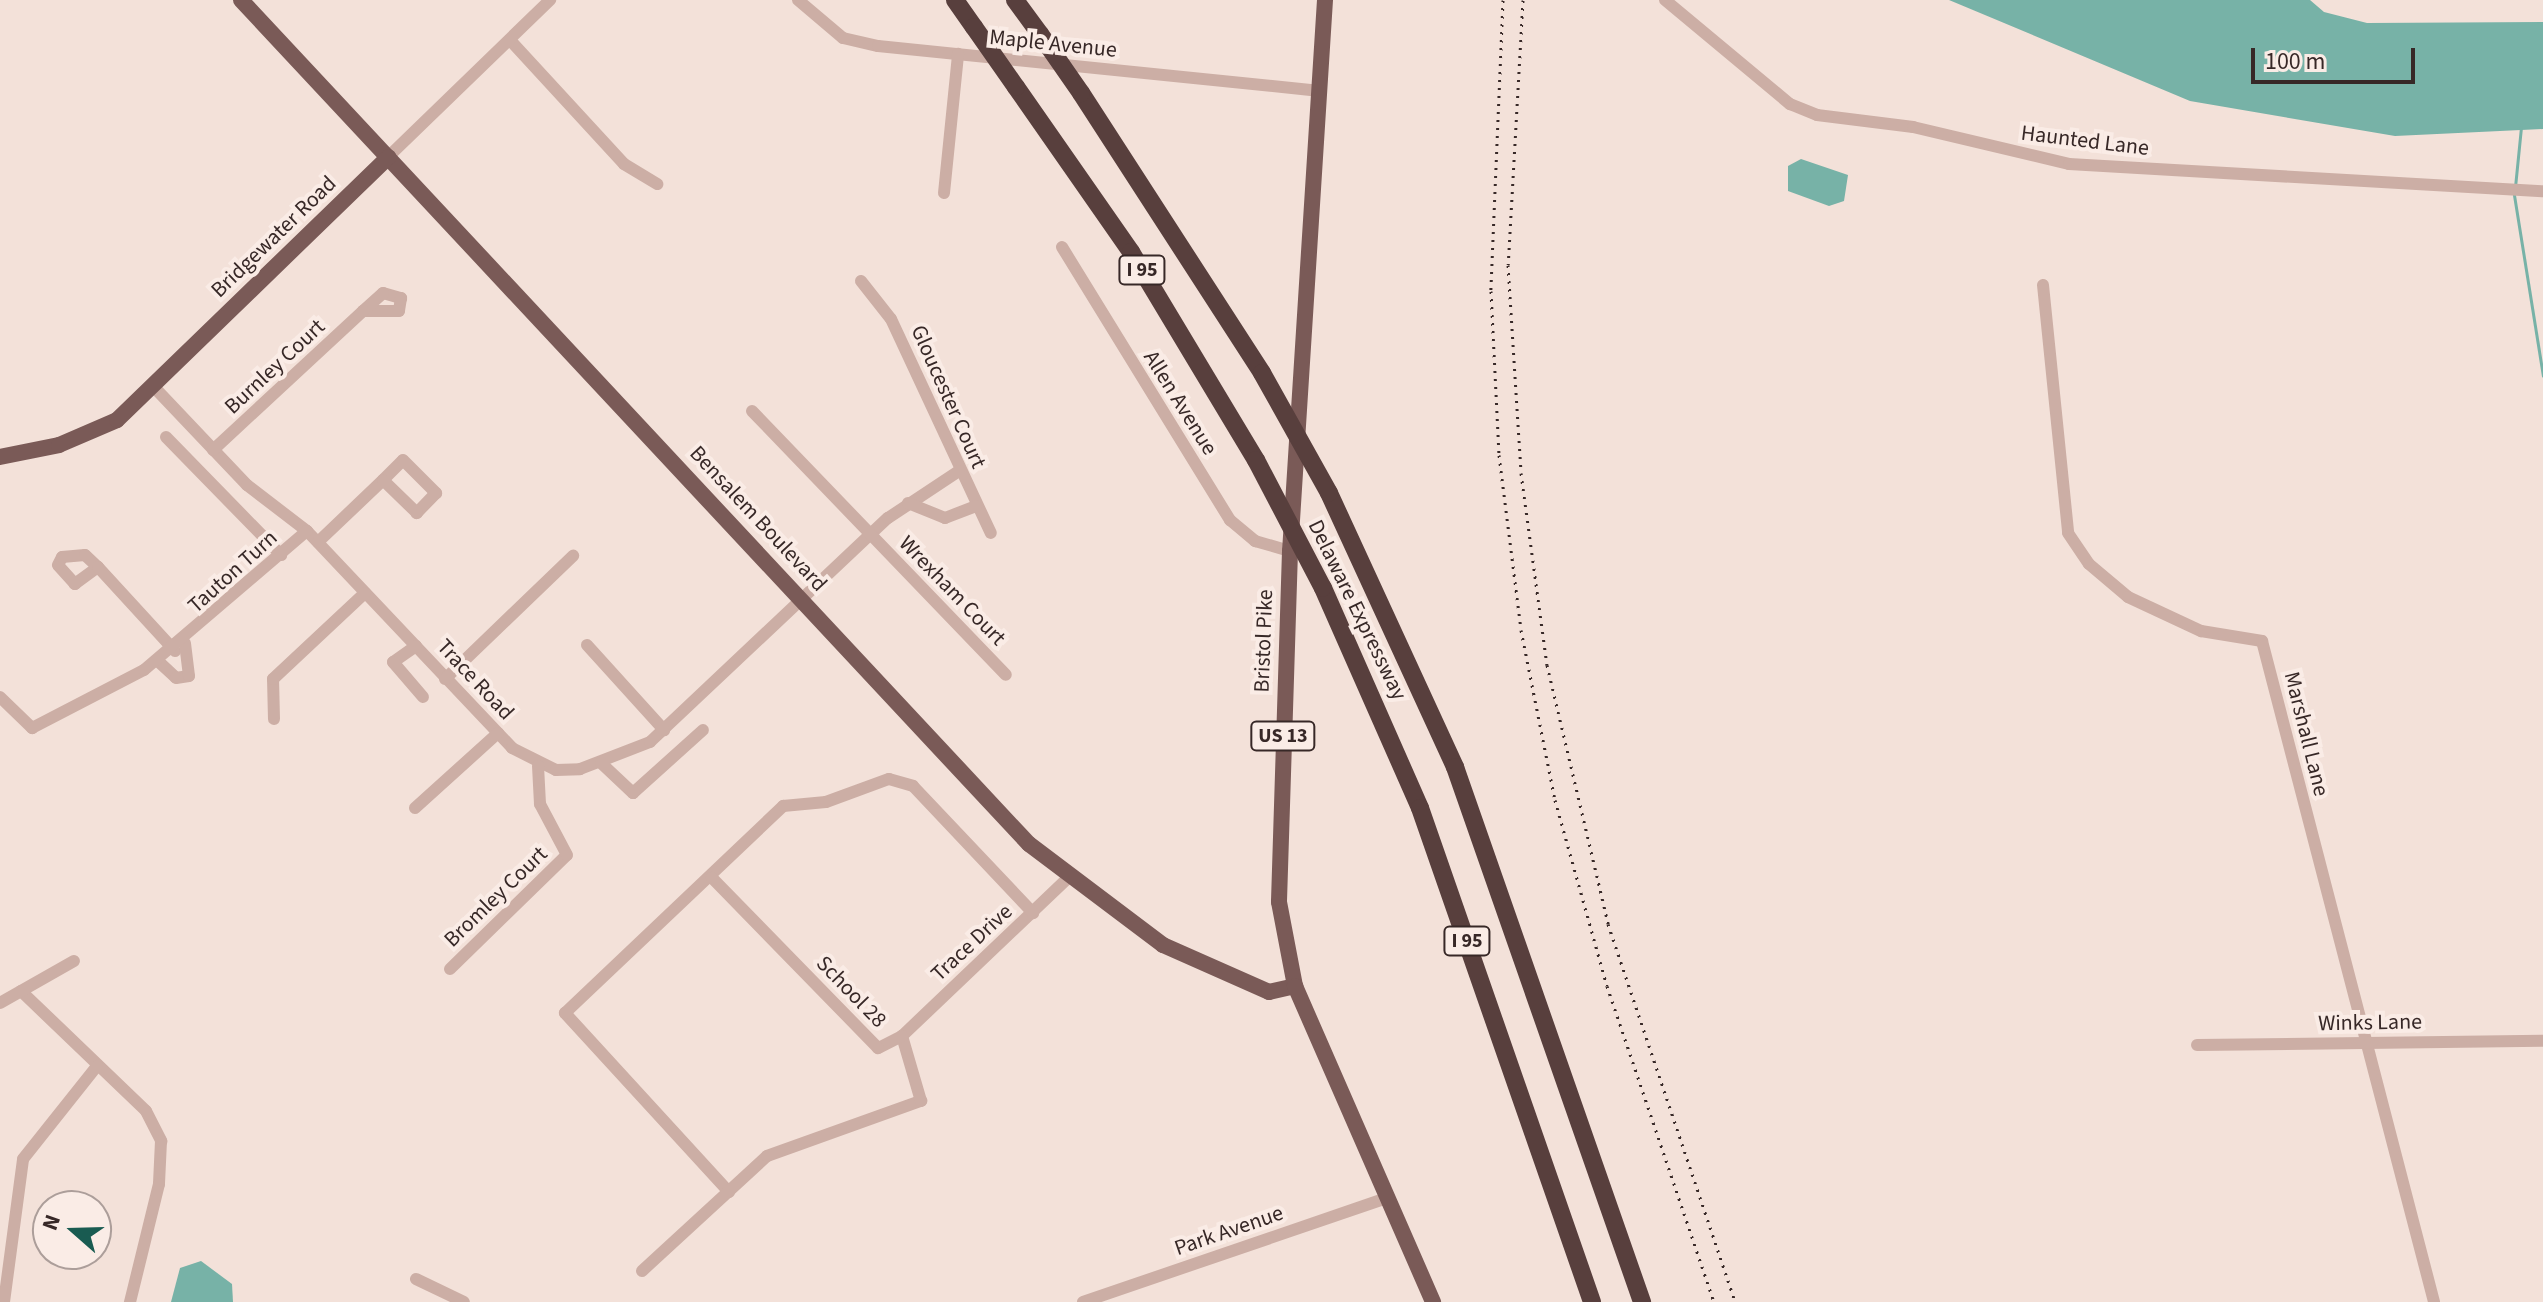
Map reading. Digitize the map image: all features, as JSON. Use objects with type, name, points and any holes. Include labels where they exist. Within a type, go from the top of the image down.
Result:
[{"type":"highway","name":"Delaware Expressway","points":[[955,0],[1131,252],[1256,460],[1323,588],[1420,808],[1592,1302]]},
{"type":"highway","name":"Delaware Expressway","points":[[1015,0],[1081,93],[1262,373],[1329,493],[1455,767],[1642,1302]]},
{"type":"main road","name":"Bensalem Boulevard","points":[[241,0],[1068,878],[1205,966],[1269,992],[1295,986]]},
{"type":"main road","name":"Bristol Pike","points":[[1325,0],[1290,551],[1278,884],[1295,986],[1433,1302]]},
{"type":"main road","name":"Bridgewater Road","points":[[0,457],[105,428],[153,386],[388,157]]},
{"type":"street","name":"Bridgewater Road","points":[[388,157],[550,0]]},
{"type":"street","name":"Maple Avenue","points":[[798,0],[843,38],[958,54],[1318,91]]},
{"type":"street","name":"Haunted Lane","points":[[1665,0],[1790,104],[1817,115],[1913,127],[2069,164],[2543,191]]},
{"type":"street","points":[[510,40],[624,164],[657,184]]},
{"type":"street","points":[[944,193],[958,54]]},
{"type":"street","name":"Allen Avenue","points":[[1062,247],[1230,520],[1255,541],[1290,551]]},
{"type":"street","name":"Gloucester Court","points":[[861,281],[891,319],[959,471],[991,533]]},
{"type":"street","name":"Marshall Lane","points":[[2043,285],[2068,533],[2089,564],[2128,597],[2201,631],[2262,641],[2434,1302]]},
{"type":"street","name":"Burnley Court","points":[[213,450],[363,311]]},
{"type":"street","name":"Trace Road","points":[[153,386],[213,450],[307,531],[498,733],[538,766]]},
{"type":"street","name":"Wrexham Court","points":[[752,411],[1006,675]]},
{"type":"street","points":[[166,437],[281,555]]},
{"type":"street","points":[[318,542],[383,480],[405,460],[436,493],[417,513],[383,480]]},
{"type":"street","points":[[538,766],[564,771],[601,763],[664,730],[801,597],[870,535],[908,503],[959,471]]},
{"type":"street","points":[[908,503],[945,518],[976,506]]},
{"type":"street","name":"Tauton Turn","points":[[0,697],[32,728],[159,662],[180,647],[307,531]]},
{"type":"street","points":[[445,679],[573,556]]},
{"type":"street","points":[[98,567],[180,647]]},
{"type":"street","points":[[274,719],[273,679],[365,593]]},
{"type":"street","points":[[587,645],[664,730]]},
{"type":"street","points":[[416,646],[393,662],[423,697]]},
{"type":"street","name":"Tauton Turn","points":[[159,662],[169,674],[189,676],[180,647]]},
{"type":"street","points":[[601,763],[633,793],[703,730]]},
{"type":"street","points":[[415,808],[498,733]]},
{"type":"street","name":"Bromley Court","points":[[450,969],[567,855],[540,804],[538,766]]},
{"type":"street","points":[[729,1192],[565,1013],[712,878],[783,806],[826,802],[889,779],[913,786],[1033,913]]},
{"type":"street","name":"School 28","points":[[642,1271],[767,1156],[921,1101],[902,1036],[878,1048],[712,878]]},
{"type":"street","name":"Trace Drive","points":[[902,1036],[1068,878]]},
{"type":"street","points":[[0,1003],[74,961]]},
{"type":"street","points":[[21,991],[146,1111],[163,1150],[130,1302]]},
{"type":"street","name":"Winks Lane","points":[[2197,1045],[2543,1041]]},
{"type":"street","points":[[4,1302],[23,1159],[97,1066]]},
{"type":"street","name":"Park Avenue","points":[[1083,1302],[1387,1198]]},
{"type":"street","points":[[416,1279],[464,1302]]},
{"type":"water","points":[[1949,0],[2310,0],[2324,12],[2367,23],[2543,22],[2543,129],[2395,136],[2190,101]]},
{"type":"water","points":[[1801,159],[1848,175],[1844,201],[1829,206],[1788,191],[1788,166]]},
{"type":"water","points":[[201,1261],[232,1284],[233,1302],[171,1302],[180,1268]]},
{"type":"waterway","points":[[2515,187],[2521,127]]},
{"type":"waterway","points":[[2514,195],[2543,376]]},
{"type":"railway","points":[[1503,0],[1491,291],[1499,455],[1521,630],[1555,800],[1607,986],[1714,1302]]},
{"type":"railway","points":[[1523,0],[1508,265],[1521,473],[1547,665],[1608,924],[1735,1302]]}]
